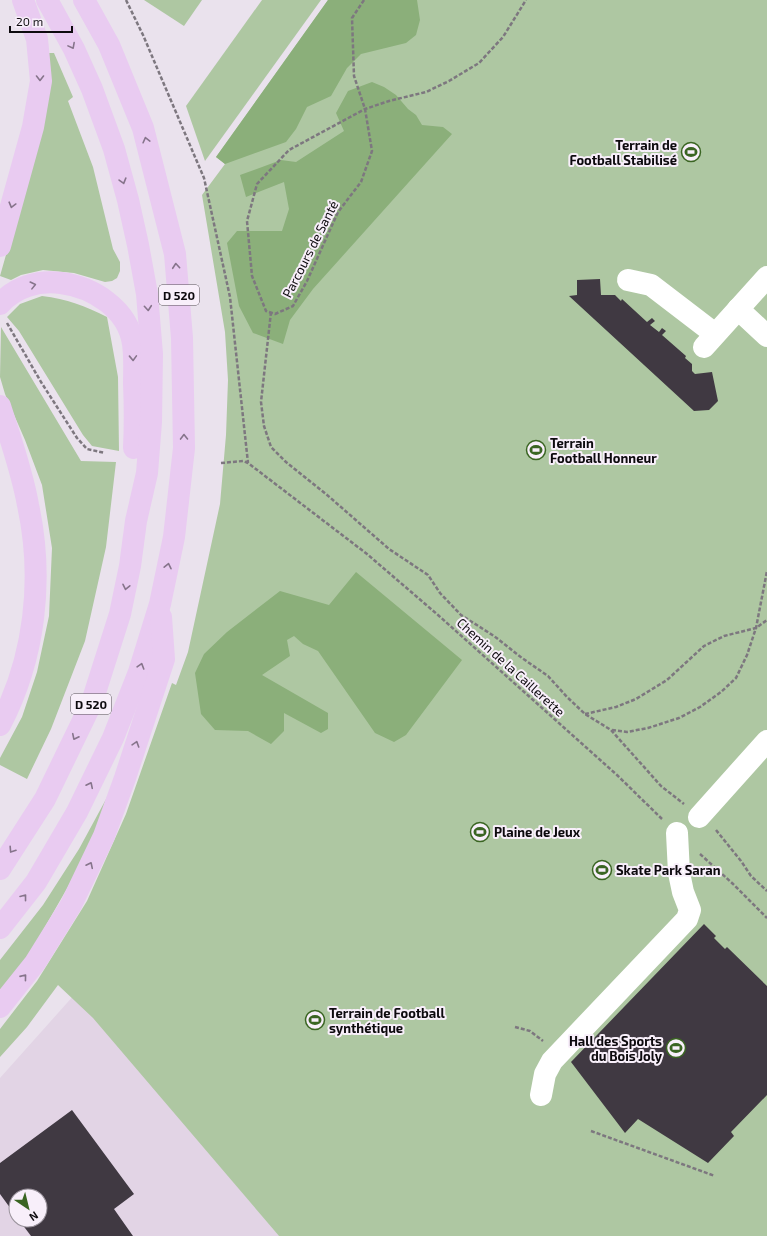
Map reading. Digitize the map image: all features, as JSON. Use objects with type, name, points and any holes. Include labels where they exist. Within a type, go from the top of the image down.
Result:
[{"type":"main road","points":[[0,246],[33,127],[41,81],[37,39],[23,0]]},
{"type":"main road","name":"D 520","points":[[0,868],[45,799],[92,702],[120,614],[130,566],[136,521],[147,473],[150,422],[152,354],[146,294],[138,245],[128,200],[105,123],[74,49],[46,0]]},
{"type":"main road","name":"D 520","points":[[0,928],[36,882],[77,812],[112,738],[139,672],[160,604],[174,537],[184,448],[182,338],[175,254],[143,128],[109,45],[84,0]]},
{"type":"main road","points":[[3,313],[7,296],[20,289],[51,282],[64,283],[83,288],[98,295],[118,312],[126,322],[133,343],[136,427],[133,476],[136,521]]},
{"type":"main road","points":[[0,406],[21,475],[28,505],[33,541],[36,582],[33,621],[25,663],[10,706],[0,725]]},
{"type":"main road","points":[[0,433],[21,475]]},
{"type":"main road","points":[[0,1008],[35,964],[71,905],[104,836],[125,778],[164,659],[160,604]]},
{"type":"street","points":[[628,280],[651,284],[710,340],[767,277]]},
{"type":"street","points":[[738,310],[767,336]]},
{"type":"street","points":[[699,817],[767,741]]},
{"type":"street","points":[[542,1096],[545,1074],[552,1062],[687,919],[690,910],[683,892],[679,874],[677,833]]},
{"type":"path","points":[[126,0],[143,35],[204,178],[230,297],[248,463],[222,463]]},
{"type":"path","name":"Parcours de Santé","points":[[364,0],[352,18],[354,76],[365,109],[372,151],[361,182],[338,212],[308,281],[293,306],[275,314],[266,311],[252,276],[247,221],[257,184],[289,150],[365,109],[426,92],[449,81],[479,63],[503,37],[526,0]]},
{"type":"path","points":[[271,312],[261,402],[264,426],[271,447],[286,462],[326,494],[389,549],[428,575],[440,593],[462,614],[548,676],[585,714],[611,730],[661,786],[718,832],[751,876],[767,891]]},
{"type":"path","points":[[3,313],[41,382],[77,438],[87,449],[104,452]]},
{"type":"path","name":"Chemin de la Caillerette","points":[[248,463],[367,554],[432,610],[617,775],[767,918]]},
{"type":"path","points":[[611,730],[627,732],[648,728],[679,718],[700,707],[721,692],[736,678],[747,655],[756,628],[767,571]]},
{"type":"path","points":[[585,714],[616,707],[636,699],[667,680],[704,646],[724,636],[756,628],[767,620]]},
{"type":"path","points":[[515,1027],[530,1031],[542,1041],[552,1062]]},
{"type":"path","points":[[591,1131],[715,1176]]},
{"type":"shaded area","points":[[75,994],[279,1236],[0,1236],[0,1078]]},
{"type":"green space","points":[[144,0],[202,0],[184,26]]},
{"type":"green space","points":[[262,0],[321,0],[205,161],[186,106]]},
{"type":"green space","points":[[328,0],[767,0],[767,1236],[279,1236],[93,1018],[58,985],[27,1027],[0,1057],[0,1029],[37,981],[87,901],[126,814],[172,683],[176,685],[188,652],[220,504],[226,435],[228,380],[225,332],[202,195],[225,164],[216,157]]},
{"type":"green space","points":[[328,0],[417,0],[420,20],[416,35],[406,43],[361,54],[347,68],[331,96],[307,107],[296,129],[286,142],[225,164],[216,157]]},
{"type":"green space","points":[[48,53],[54,53],[73,97],[68,101],[93,167],[113,249],[120,262],[120,271],[117,278],[112,281],[105,282],[74,273],[43,270],[21,275],[11,280],[0,276],[40,135]]},
{"type":"green space","points":[[372,82],[384,87],[396,95],[408,109],[416,115],[422,125],[443,127],[452,134],[313,289],[290,320],[283,344],[253,333],[239,306],[227,243],[237,231],[282,231],[289,209],[284,182],[246,197],[240,175],[281,160],[296,162],[344,131],[336,113],[348,91]]},
{"type":"green space","points":[[42,296],[60,299],[76,304],[107,317],[118,377],[119,451],[92,446],[83,435],[19,331],[7,317],[20,304]]},
{"type":"green space","points":[[1,327],[81,461],[116,462],[106,547],[85,641],[51,729],[27,779],[0,765],[0,758],[22,717],[37,672],[49,616],[52,548],[42,485],[25,440],[5,394],[0,377]]},
{"type":"green space","points":[[356,572],[462,660],[406,735],[394,742],[375,733],[318,651],[303,644],[294,636],[287,640],[290,656],[262,675],[328,713],[328,729],[321,733],[284,713],[284,731],[271,744],[248,731],[215,730],[201,714],[195,673],[204,654],[227,632],[280,591],[329,605]]},
{"type":"green space","points":[[116,785],[77,871],[30,953],[0,994],[0,960],[43,905],[79,849],[111,790]]},
{"type":"building","points":[[600,279],[601,295],[615,295],[621,301],[622,299],[647,322],[652,318],[655,321],[650,325],[659,332],[662,328],[666,331],[662,335],[686,356],[685,358],[692,364],[692,371],[695,374],[712,372],[718,401],[709,410],[694,411],[569,296],[577,295],[577,280]]},
{"type":"building","name":"Hall des Sports du Bois Joly","points":[[704,924],[716,936],[714,938],[725,949],[727,947],[767,986],[767,1095],[731,1132],[734,1136],[708,1163],[638,1119],[625,1133],[571,1062]]},
{"type":"building","points":[[72,1110],[134,1194],[114,1209],[133,1236],[31,1236],[25,1228],[48,1228],[48,1188],[8,1188],[8,1205],[0,1194],[0,1163]]},
{"type":"place","name":"Terrain de Football Stabilisé","points":[[691,152]]},
{"type":"place","name":"Terrain Football Honneur","points":[[536,450]]},
{"type":"place","name":"Plaine de Jeux","points":[[480,832]]},
{"type":"place","name":"Skate Park Saran","points":[[602,870]]},
{"type":"place","name":"Terrain de Football synthétique","points":[[315,1020]]},
{"type":"place","name":"Hall des Sports du Bois Joly","points":[[676,1048]]}]
